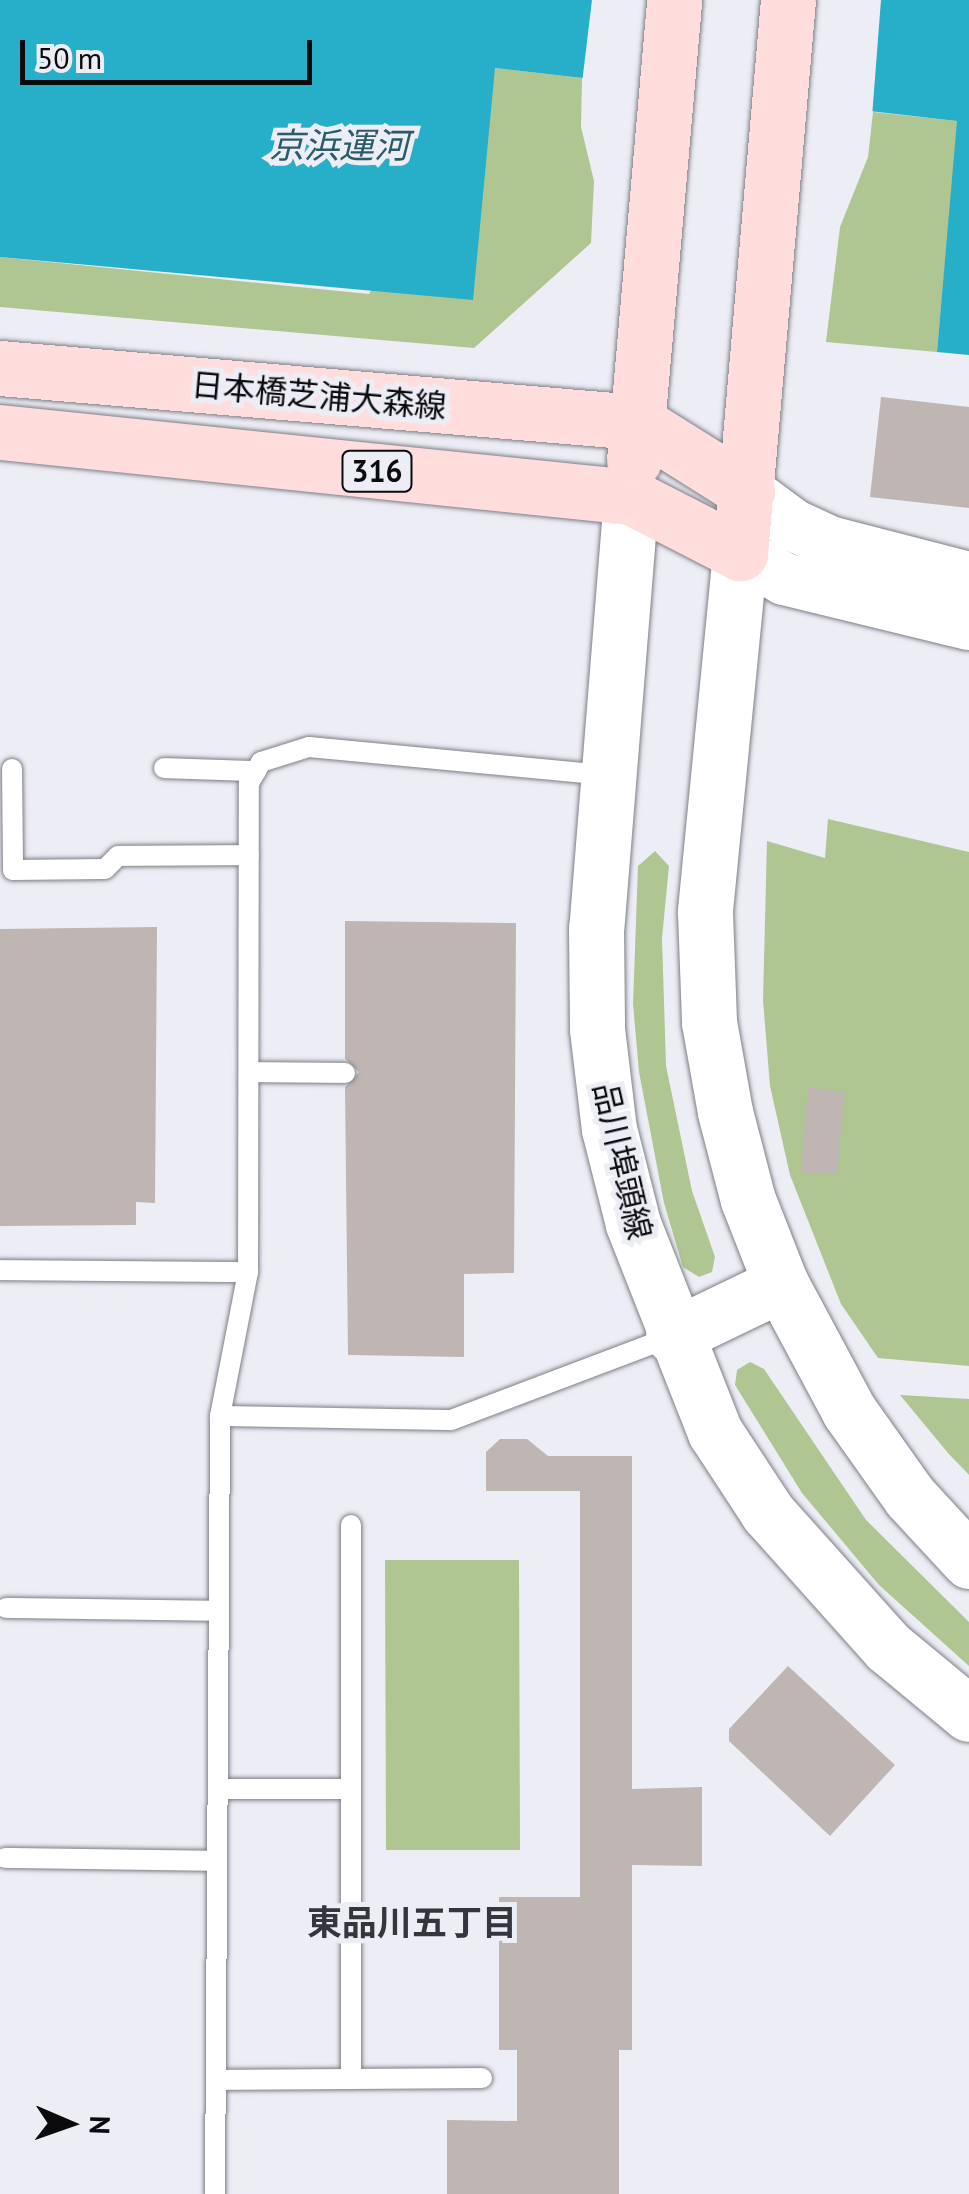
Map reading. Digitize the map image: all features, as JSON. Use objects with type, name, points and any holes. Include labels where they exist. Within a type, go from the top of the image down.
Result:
[{"type":"main road","points":[[631,497],[674,0]]},
{"type":"main road","points":[[788,0],[705,912],[708,1022],[748,1200],[781,1284],[848,1411],[910,1496],[969,1561]]},
{"type":"main road","name":"日本橋芝浦大森線","points":[[0,368],[638,422],[746,491]]},
{"type":"main road","name":"日本橋芝浦大森線","points":[[0,432],[631,497],[740,553]]},
{"type":"main road","name":"品川埠頭線","points":[[631,497],[604,775],[596,928],[597,1030],[607,1113],[633,1224],[673,1336],[715,1432],[768,1513],[888,1647],[969,1714]]},
{"type":"main road","points":[[673,1336],[781,1284]]},
{"type":"street","points":[[746,491],[829,542],[969,578]]},
{"type":"street","points":[[740,553],[784,579],[969,624]]},
{"type":"lane","points":[[215,2194],[220,1416],[248,1272],[249,783],[261,762],[308,747],[604,775]]},
{"type":"lane","points":[[164,768],[256,771]]},
{"type":"lane","points":[[12,769],[13,870],[105,869],[118,856],[249,855]]},
{"type":"lane","points":[[248,1072],[345,1073]]},
{"type":"lane","points":[[0,1270],[248,1272]]},
{"type":"lane","points":[[220,1416],[451,1420],[673,1336]]},
{"type":"lane","points":[[351,2079],[352,1525]]},
{"type":"lane","points":[[6,1608],[219,1610]]},
{"type":"lane","points":[[218,1789],[351,1789]]},
{"type":"lane","points":[[5,1858],[217,1861]]},
{"type":"lane","points":[[216,2080],[482,2078]]},
{"type":"green space","points":[[494,68],[582,78],[581,127],[594,181],[591,243],[474,348],[0,307],[0,257],[369,294]]},
{"type":"green space","points":[[873,112],[958,121],[937,352],[826,342],[840,227],[868,157]]},
{"type":"green space","points":[[828,819],[969,852],[969,1366],[878,1358],[841,1304],[790,1175],[770,1086],[763,1000],[767,841],[825,858]]},
{"type":"green space","points":[[655,851],[669,866],[662,938],[666,1066],[692,1191],[715,1257],[712,1272],[699,1277],[683,1267],[664,1203],[639,1072],[633,1004],[638,866]]},
{"type":"green space","points":[[750,1362],[764,1369],[866,1520],[969,1622],[969,1666],[879,1585],[802,1493],[735,1385],[737,1370]]},
{"type":"green space","points":[[900,1395],[969,1399],[969,1475],[948,1453]]},
{"type":"green space","points":[[385,1560],[519,1560],[520,1850],[386,1850]]},
{"type":"water","name":"京浜運河","points":[[0,0],[969,0],[969,355],[937,352],[957,121],[495,68],[473,300],[0,257]]},
{"type":"pier","points":[[592,0],[881,0],[872,117],[582,83]]},
{"type":"building","points":[[881,397],[969,407],[969,508],[870,497]]},
{"type":"building","points":[[345,921],[516,923],[514,1273],[464,1274],[464,1357],[348,1355],[345,1087],[359,1072],[345,1059]]},
{"type":"building","points":[[157,927],[155,1203],[136,1202],[136,1225],[0,1226],[0,929]]},
{"type":"building","points":[[808,1087],[845,1092],[837,1174],[801,1173]]},
{"type":"building","points":[[500,1439],[527,1439],[548,1456],[632,1456],[632,1789],[702,1787],[702,1866],[632,1865],[632,2050],[619,2050],[619,2194],[447,2194],[447,2120],[517,2121],[517,2050],[499,2050],[499,1897],[580,1897],[580,1491],[486,1491],[486,1452]]},
{"type":"building","points":[[788,1666],[895,1765],[830,1836],[729,1741],[729,1729]]},
{"type":"district","name":"東品川五丁目","points":[[412,1922]]}]
